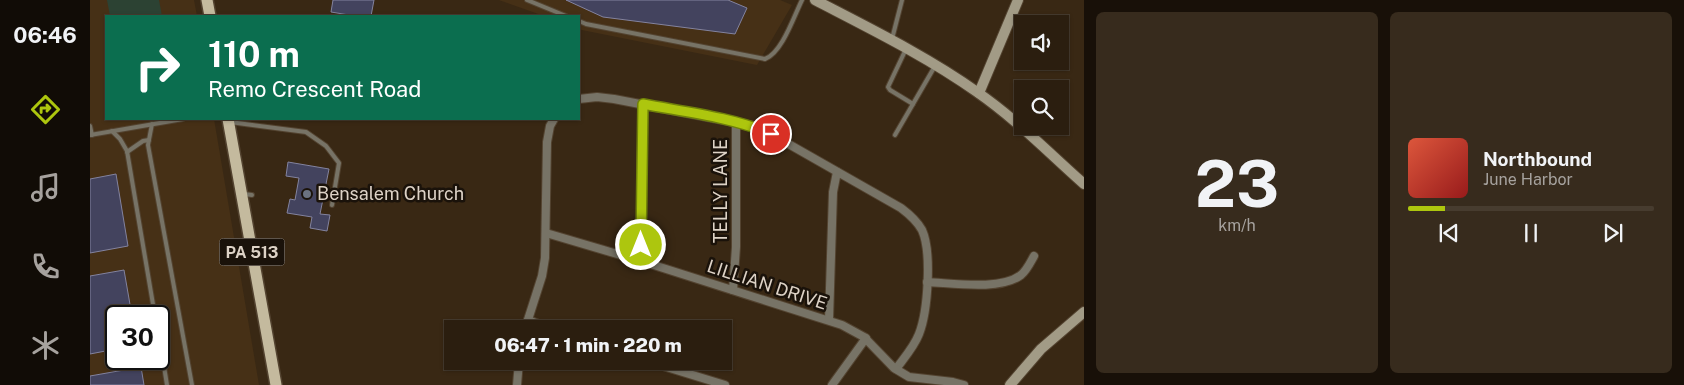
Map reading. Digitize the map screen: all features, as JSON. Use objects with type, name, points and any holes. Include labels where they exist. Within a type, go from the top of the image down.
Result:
[{"type":"main road","points":[[207,0],[210,15]]},
{"type":"main road","points":[[815,0],[936,66],[978,93],[1007,114],[1084,184]]},
{"type":"main road","points":[[978,93],[1018,0]]},
{"type":"main road","name":"PA 513","points":[[228,120],[247,194],[276,385]]},
{"type":"main road","points":[[1010,385],[1037,353],[1084,312]]},
{"type":"street","points":[[580,100],[597,97],[754,126],[901,208],[917,223],[926,240],[927,282],[925,309],[919,334],[896,369]]},
{"type":"street","points":[[641,261],[643,104]]},
{"type":"street","points":[[528,320],[542,276],[546,233],[545,170],[547,142],[550,126],[553,120]]},
{"type":"street","name":"TELLY LANE","points":[[733,290],[736,247],[736,122]]},
{"type":"street","points":[[829,320],[833,192],[837,172]]},
{"type":"street","name":"LILLIAN DRIVE","points":[[546,233],[829,320],[854,330],[866,338],[896,369],[909,377],[964,385]]},
{"type":"street","points":[[927,282],[970,284],[1006,282],[1021,274],[1034,256]]},
{"type":"street","points":[[832,385],[866,338]]},
{"type":"street","points":[[517,385],[518,370]]},
{"type":"street","points":[[676,370],[725,385]]},
{"type":"lane","points":[[527,0],[536,2],[564,15]]},
{"type":"lane","points":[[580,21],[766,60],[771,58],[778,50],[802,0]]},
{"type":"lane","points":[[892,42],[902,0]]},
{"type":"lane","points":[[906,50],[888,87],[913,104]]},
{"type":"lane","points":[[895,135],[936,66]]},
{"type":"lane","points":[[90,126],[91,135],[177,120]]},
{"type":"lane","points":[[228,120],[306,132],[326,146],[339,163],[332,205]]},
{"type":"lane","points":[[152,124],[148,145],[149,154],[192,385]]},
{"type":"lane","points":[[112,131],[120,138],[127,152],[154,305]]},
{"type":"lane","points":[[127,152],[143,141],[149,140]]},
{"type":"lane","points":[[165,370],[167,385]]},
{"type":"shaded area","points":[[90,0],[194,0],[197,15],[105,15],[105,120],[214,120],[259,385],[90,385]]},
{"type":"shaded area","points":[[499,0],[780,0],[792,5],[757,65],[582,30],[580,29],[580,15],[541,15]]},
{"type":"green space","points":[[107,0],[159,0],[162,15],[110,15]]},
{"type":"building","points":[[333,0],[374,0],[371,15],[349,15],[331,12]]},
{"type":"building","points":[[566,0],[728,0],[747,8],[735,34],[603,17]]},
{"type":"building","points":[[288,162],[329,169],[320,214],[330,215],[327,231],[310,228],[312,217],[287,213],[290,199],[295,200],[299,178],[286,176]]},
{"type":"building","points":[[116,174],[128,246],[90,253],[90,179]]},
{"type":"building","points":[[124,270],[130,305],[105,305],[105,351],[90,354],[90,276]]},
{"type":"building","points":[[124,370],[142,370],[144,385],[90,385],[90,376]]},
{"type":"place","name":"Bensalem Church","points":[[307,194]]},
{"type":"route","points":[[641,245],[643,104],[754,126],[771,134]]}]
